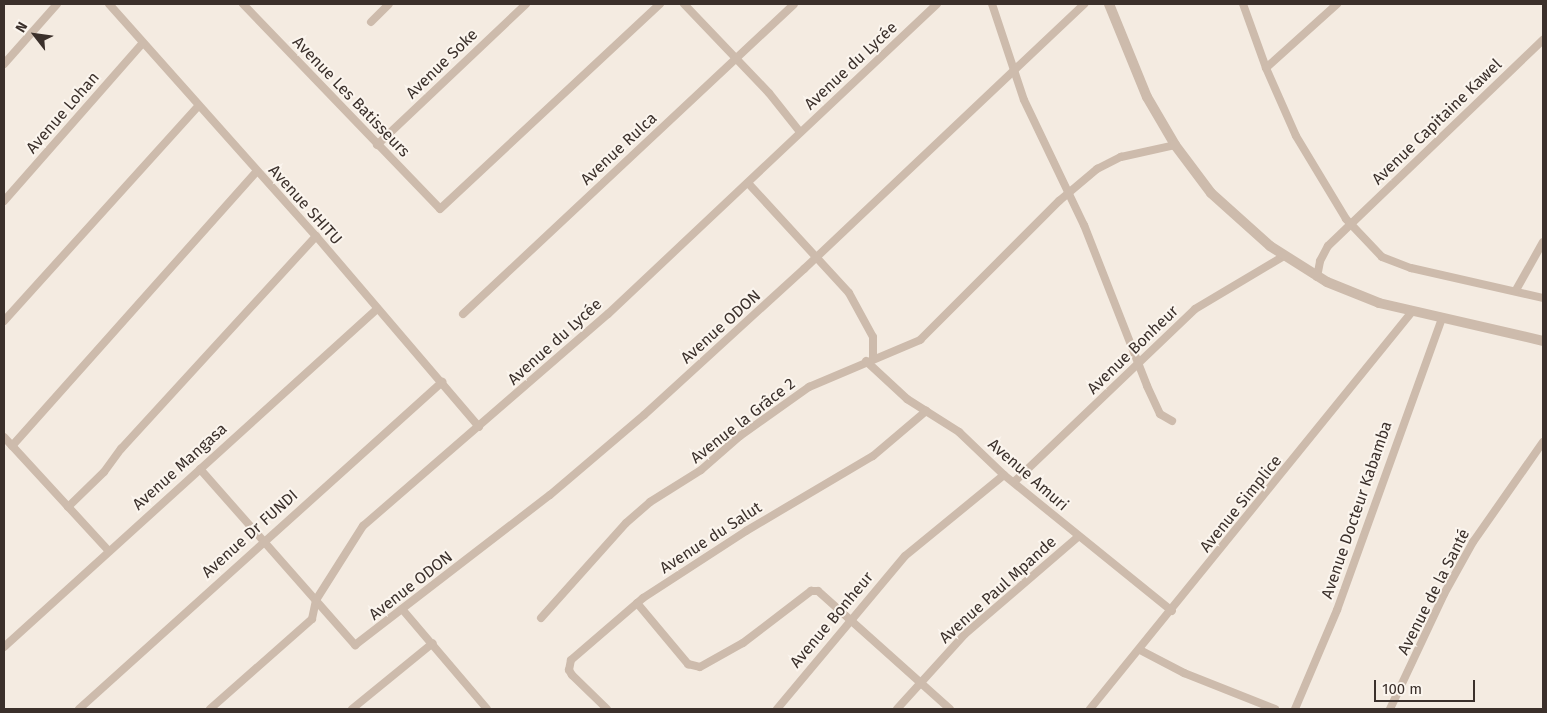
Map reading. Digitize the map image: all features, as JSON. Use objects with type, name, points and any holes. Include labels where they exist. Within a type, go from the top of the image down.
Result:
[{"type":"street","points":[[4,64],[58,4]]},
{"type":"street","name":"Avenue SHITU","points":[[109,4],[256,172],[316,236],[479,427]]},
{"type":"street","name":"Avenue Les Batisseurs","points":[[243,4],[440,210],[660,4]]},
{"type":"street","points":[[372,22],[389,4]]},
{"type":"street","name":"Avenue Soke","points":[[377,145],[526,4]]},
{"type":"street","points":[[684,4],[736,58],[800,132]]},
{"type":"street","name":"Avenue Rulca","points":[[463,314],[794,4]]},
{"type":"street","name":"Avenue du Lycée","points":[[210,709],[312,619],[316,600],[363,526],[608,314],[936,4]]},
{"type":"street","points":[[992,4],[1024,100],[1069,193],[1138,366],[1160,414],[1172,421]]},
{"type":"street","name":"Avenue ODON","points":[[316,600],[355,645],[402,609],[564,483],[816,258],[1084,4]]},
{"type":"street","points":[[1109,4],[1147,97],[1175,145],[1211,193],[1284,256],[1317,277],[1355,294],[1411,313],[1543,341]]},
{"type":"street","points":[[1243,4],[1266,68],[1296,136],[1351,226],[1392,263],[1516,290],[1543,298]]},
{"type":"street","points":[[1266,68],[1337,4]]},
{"type":"street","name":"Avenue Capitaine Kawel","points":[[1351,226],[1455,121],[1543,40]]},
{"type":"street","name":"Avenue Lohan","points":[[4,201],[143,43]]},
{"type":"street","points":[[4,321],[198,106]]},
{"type":"street","name":"Avenue la Grâce 2","points":[[542,618],[626,523],[650,502],[696,474],[740,436],[802,392],[869,359],[912,346],[1069,193],[1097,169],[1121,157],[1175,145]]},
{"type":"street","points":[[12,446],[256,172]]},
{"type":"street","points":[[748,183],[849,293],[865,317],[873,337],[869,359]]},
{"type":"street","points":[[1317,277],[1324,252],[1351,226]]},
{"type":"street","points":[[68,507],[104,472],[120,449],[316,236]]},
{"type":"street","points":[[1516,290],[1543,242]]},
{"type":"street","name":"Avenue Bonheur","points":[[1014,482],[1138,366],[1195,309],[1284,256]]},
{"type":"street","name":"Avenue Mangasa","points":[[4,647],[377,309]]},
{"type":"street","name":"Avenue Simplice","points":[[1090,709],[1172,612],[1411,313]]},
{"type":"street","name":"Avenue Docteur Kabamba","points":[[1295,709],[1337,610],[1442,319]]},
{"type":"street","name":"Avenue Amuri","points":[[869,359],[926,411],[959,432],[1004,474],[1172,612]]},
{"type":"street","name":"Avenue Dr FUNDI","points":[[79,709],[263,541],[442,382]]},
{"type":"street","name":"Avenue du Salut","points":[[607,709],[572,675],[569,670],[572,660],[637,603],[746,531],[873,456],[926,411]]},
{"type":"street","points":[[4,437],[109,550]]},
{"type":"street","name":"Avenue de la Santé","points":[[1390,709],[1468,551],[1543,442]]},
{"type":"street","points":[[200,469],[316,600]]},
{"type":"street","name":"Avenue Bonheur","points":[[777,709],[850,618],[905,556],[1004,474]]},
{"type":"street","name":"Avenue Paul Mpande","points":[[897,709],[965,634],[1079,536]]},
{"type":"street","points":[[637,603],[693,667],[707,664],[743,643],[811,591],[818,591],[950,709]]},
{"type":"street","points":[[402,609],[433,643],[487,709]]},
{"type":"street","points":[[352,709],[433,643]]},
{"type":"street","points":[[1140,650],[1184,672],[1275,709]]}]
